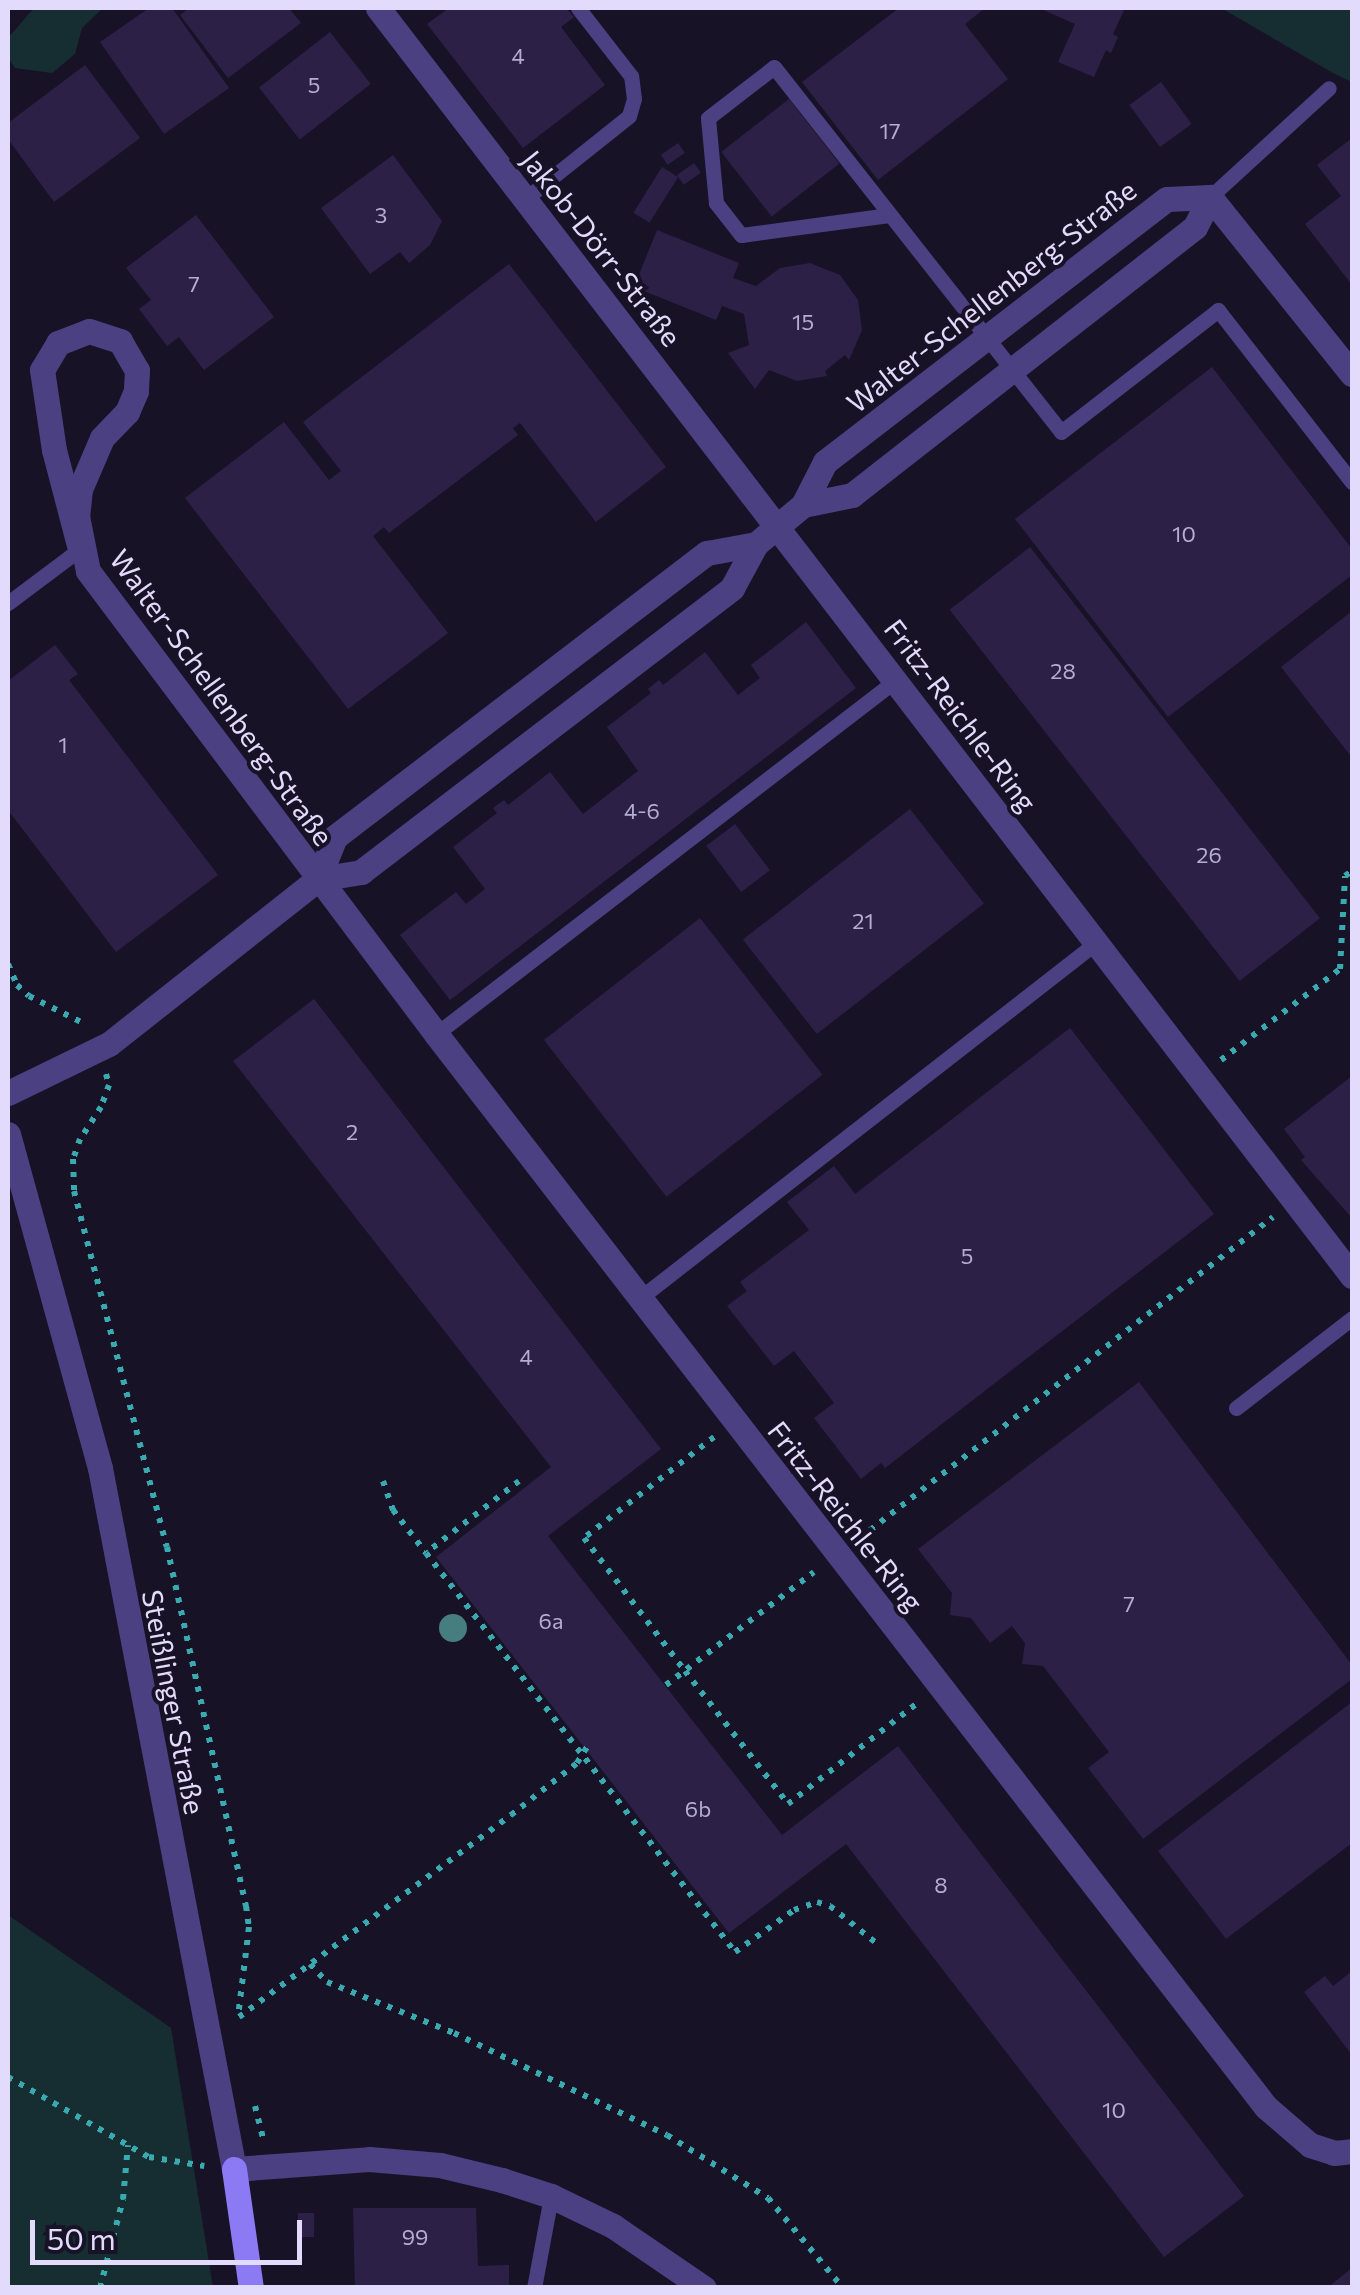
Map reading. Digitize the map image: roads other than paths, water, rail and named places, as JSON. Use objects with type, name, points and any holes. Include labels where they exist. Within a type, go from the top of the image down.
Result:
[{"type":"main road","name":"Steißlinger Straße","points":[[234,2170],[251,2288]]},
{"type":"street","name":"Jakob-Dörr-Straße","points":[[378,8],[779,524]]},
{"type":"street","name":"Walter-Schellenberg-Straße","points":[[8,1093],[100,1049],[318,879],[361,872],[732,588],[756,544],[802,506],[852,494],[1195,227],[1210,197],[1167,198],[824,462],[802,506]]},
{"type":"street","points":[[1210,197],[1352,374]]},
{"type":"street","name":"Walter-Schellenberg-Straße","points":[[80,549],[77,516],[88,463],[102,438],[127,412],[136,391],[137,370],[129,352],[109,335],[89,331],[58,343],[42,370],[54,450],[80,549],[88,571],[318,879]]},
{"type":"street","name":"Fritz-Reichle-Ring","points":[[779,524],[1352,1276]]},
{"type":"street","name":"Walter-Schellenberg-Straße","points":[[318,879],[335,836],[706,553],[756,544]]},
{"type":"street","name":"Fritz-Reichle-Ring","points":[[318,879],[1266,2107],[1310,2145],[1334,2153],[1352,2151]]},
{"type":"street","name":"Steißlinger Straße","points":[[8,1134],[100,1468],[234,2170]]},
{"type":"street","points":[[234,2170],[368,2159],[440,2165],[551,2196],[613,2226],[704,2288]]},
{"type":"lane","points":[[525,198],[629,116],[634,99],[631,76],[578,8]]},
{"type":"lane","points":[[889,216],[741,236],[716,203],[708,118],[774,67],[1060,432],[1218,310],[1352,482]]},
{"type":"lane","points":[[1210,197],[1329,88]]},
{"type":"lane","points":[[8,603],[80,549]]},
{"type":"lane","points":[[436,1034],[896,680]]},
{"type":"lane","points":[[640,1298],[1097,942]]},
{"type":"lane","points":[[1236,1408],[1352,1318]]},
{"type":"lane","points":[[534,2288],[551,2196]]}]
